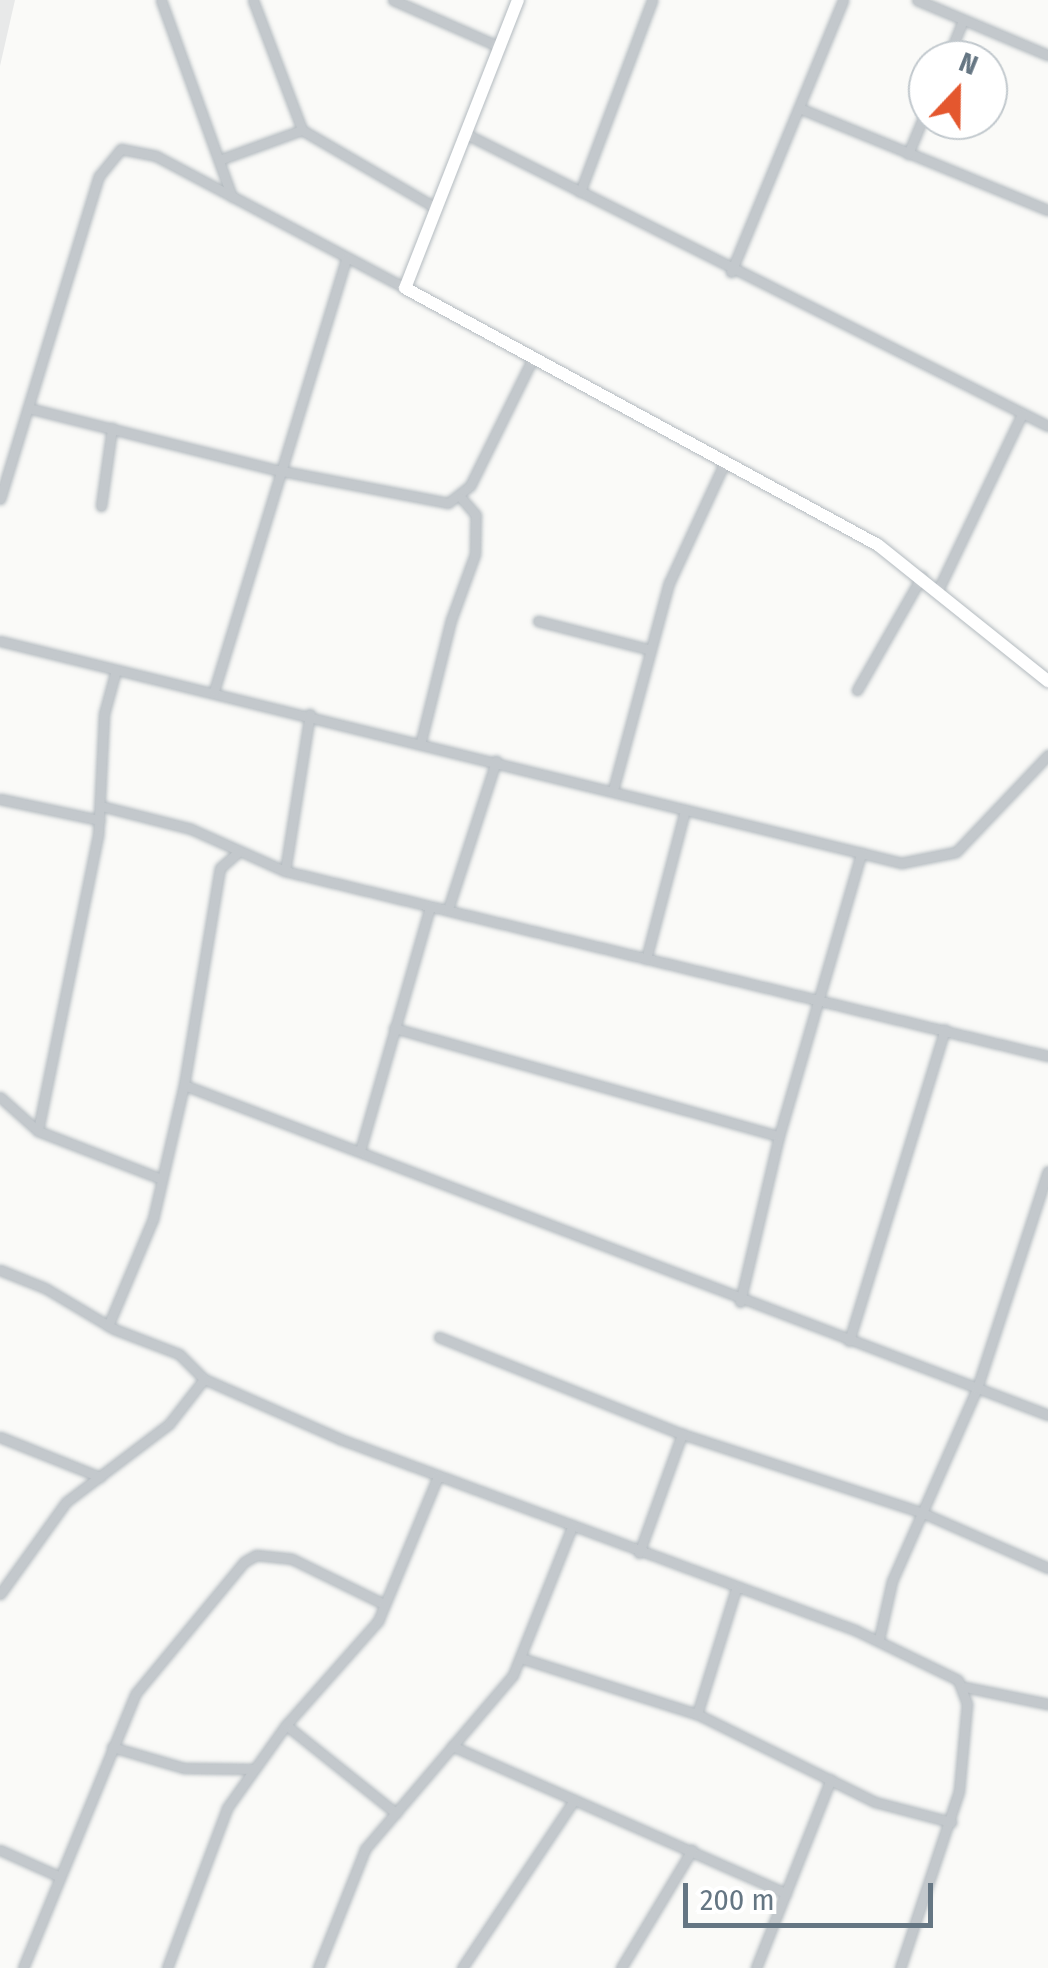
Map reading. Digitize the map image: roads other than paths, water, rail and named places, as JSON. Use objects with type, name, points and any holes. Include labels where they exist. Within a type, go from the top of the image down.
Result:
[{"type":"street","points":[[161,0],[232,196]]},
{"type":"street","points":[[253,0],[302,130],[436,208]]},
{"type":"street","points":[[394,0],[500,47]]},
{"type":"street","points":[[405,288],[518,0]]},
{"type":"street","points":[[580,192],[652,0]]},
{"type":"street","points":[[731,272],[842,0]]},
{"type":"street","points":[[917,0],[1048,56]]},
{"type":"street","points":[[955,40],[963,20]]},
{"type":"street","points":[[799,108],[1048,210]]},
{"type":"street","points":[[218,160],[302,130]]},
{"type":"street","points":[[466,134],[731,272],[1048,426]]},
{"type":"street","points":[[908,154],[914,140]]},
{"type":"street","points":[[0,499],[104,163],[137,148],[405,288],[847,528],[939,588],[1048,680]]},
{"type":"street","points":[[214,691],[277,470],[346,259]]},
{"type":"street","points":[[461,498],[532,360]]},
{"type":"street","points":[[28,408],[277,470],[434,502],[461,498]]},
{"type":"street","points":[[939,588],[1022,414]]},
{"type":"street","points":[[101,506],[112,428]]},
{"type":"street","points":[[613,790],[648,649],[681,552],[724,464]]},
{"type":"street","points":[[421,741],[450,620],[475,554],[476,515],[461,498]]},
{"type":"street","points":[[857,690],[922,576]]},
{"type":"street","points":[[538,622],[648,649]]},
{"type":"street","points":[[0,641],[421,741],[901,863],[956,852],[1048,754]]},
{"type":"street","points":[[38,1132],[100,820],[104,714],[116,670]]},
{"type":"street","points":[[285,870],[310,714]]},
{"type":"street","points":[[448,909],[496,761]]},
{"type":"street","points":[[0,799],[100,820]]},
{"type":"street","points":[[101,806],[191,830],[285,870],[1048,1056]]},
{"type":"street","points":[[646,958],[685,810]]},
{"type":"street","points":[[108,1326],[143,1251],[184,1085],[220,868],[238,853]]},
{"type":"street","points":[[740,1302],[778,1136],[860,853]]},
{"type":"street","points":[[360,1151],[430,908]]},
{"type":"street","points":[[394,1028],[778,1136]]},
{"type":"street","points":[[850,1341],[945,1029]]},
{"type":"street","points":[[184,1085],[740,1302],[1048,1415]]},
{"type":"street","points":[[0,1098],[38,1132],[162,1180]]},
{"type":"street","points":[[879,1639],[892,1581],[977,1388],[1048,1171]]},
{"type":"street","points":[[0,1270],[108,1326],[179,1354],[204,1379],[438,1476],[879,1639],[965,1688],[1048,1704]]},
{"type":"street","points":[[439,1338],[682,1434],[922,1512],[1048,1568]]},
{"type":"street","points":[[1,1590],[66,1502],[169,1424],[204,1379]]},
{"type":"street","points":[[639,1552],[682,1434]]},
{"type":"street","points":[[0,1437],[100,1478]]},
{"type":"street","points":[[167,1968],[227,1808],[286,1726],[367,1637],[438,1476]]},
{"type":"street","points":[[318,1968],[358,1860],[521,1658],[572,1527]]},
{"type":"street","points":[[23,1968],[112,1747],[145,1678],[256,1555],[292,1559],[384,1604]]},
{"type":"street","points":[[697,1714],[736,1589]]},
{"type":"street","points":[[521,1658],[697,1714],[913,1816],[951,1822]]},
{"type":"street","points":[[900,1968],[951,1822],[966,1744],[965,1688]]},
{"type":"street","points":[[286,1726],[396,1813]]},
{"type":"street","points":[[452,1746],[786,1893]]},
{"type":"street","points":[[112,1747],[184,1768],[253,1769]]},
{"type":"street","points":[[756,1968],[831,1779]]},
{"type":"street","points":[[462,1968],[574,1800]]},
{"type":"street","points":[[0,1850],[58,1876]]},
{"type":"street","points":[[621,1968],[692,1850]]}]
